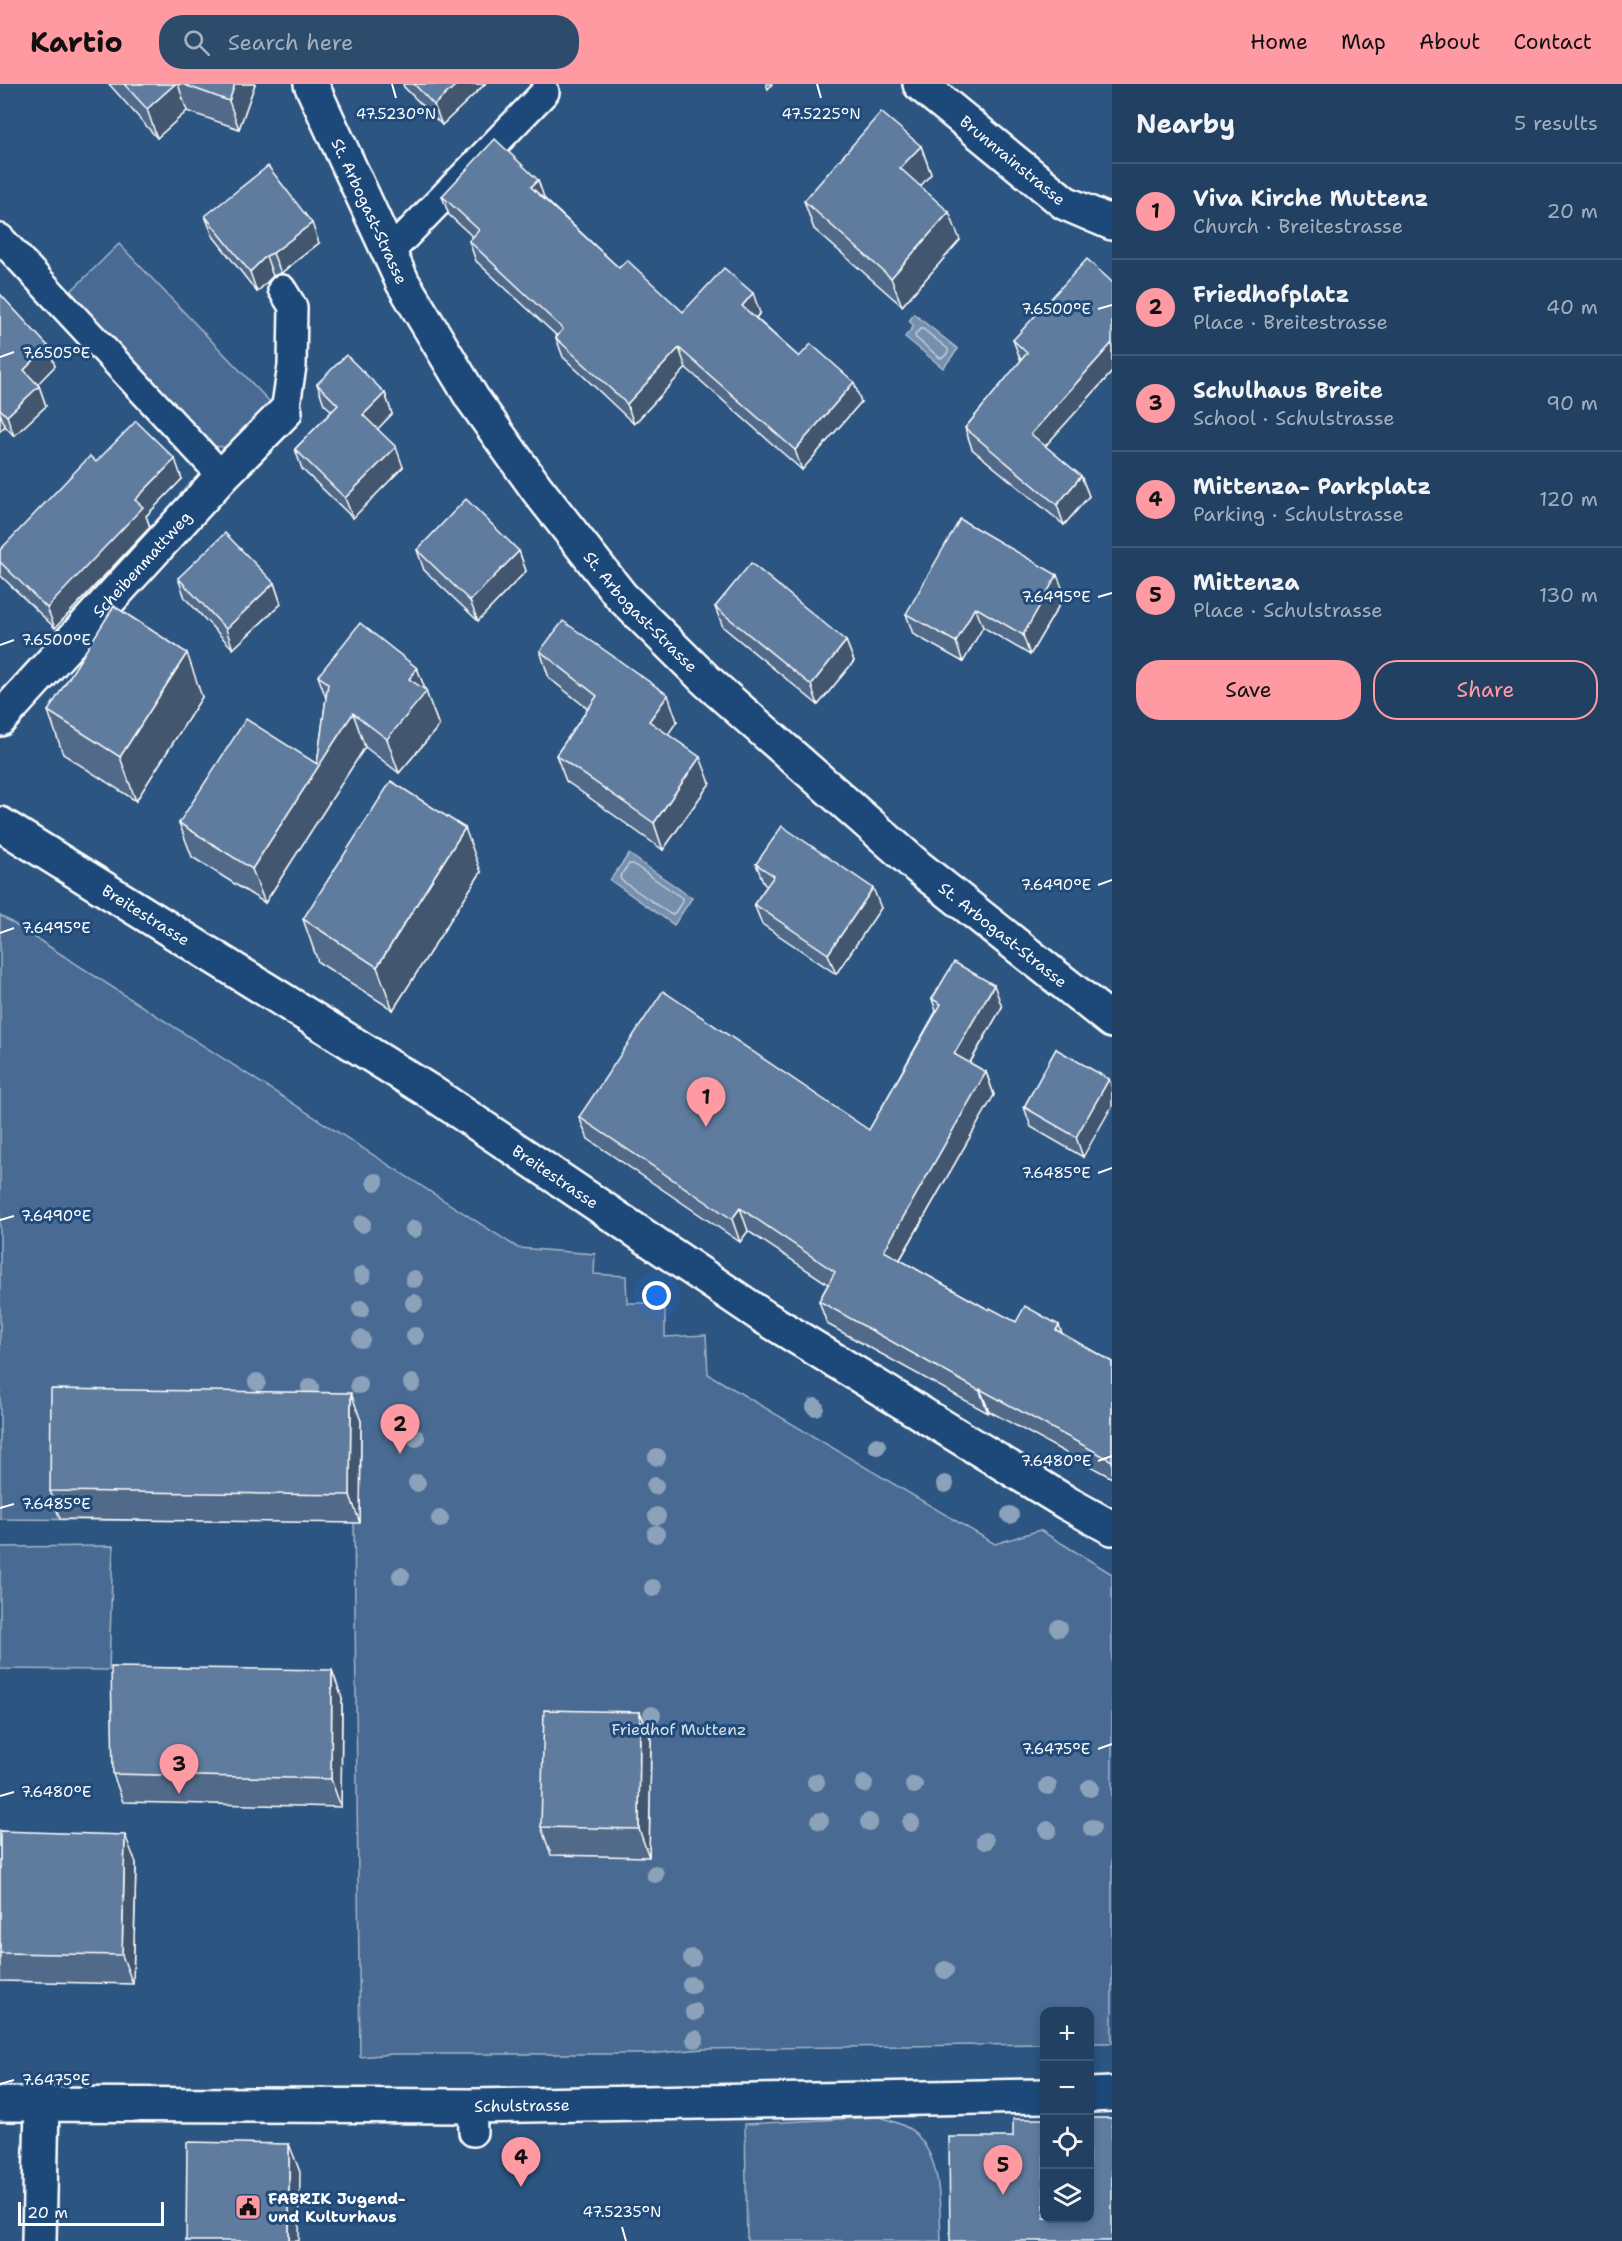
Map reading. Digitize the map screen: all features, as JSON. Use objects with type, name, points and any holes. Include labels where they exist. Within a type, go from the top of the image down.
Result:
[{"type":"street","name":"St. Arbogast-Strasse","points":[[311,84],[403,283],[472,398],[537,489],[621,596],[707,681],[918,867],[1112,1021]]},
{"type":"street","name":"Brunnrainstrasse","points":[[920,84],[1065,202],[1112,224]]},
{"type":"street","name":"Scheibenmattweg","points":[[0,719],[222,476],[285,412]]},
{"type":"street","name":"Breitestrasse","points":[[0,824],[429,1092],[764,1317],[1067,1503],[1112,1528]]},
{"type":"street","points":[[1094,2095],[1112,2094]]},
{"type":"street","name":"Schulstrasse","points":[[0,2104],[472,2119],[1040,2096]]},
{"type":"street","points":[[39,2241],[42,2104]]},
{"type":"lane","points":[[389,253],[545,92]]},
{"type":"lane","points":[[0,238],[222,476]]},
{"type":"lane","points":[[282,289],[293,307],[292,366],[285,412]]},
{"type":"green space","points":[[119,244],[271,403],[226,447],[209,446],[66,296]]},
{"type":"green space","name":"Friedhof Muttenz","points":[[0,915],[518,1248],[595,1254],[594,1274],[626,1276],[627,1303],[665,1303],[665,1337],[706,1335],[708,1374],[995,1544],[1040,1530],[1112,1574],[1112,2043],[1094,2043],[1094,2007],[1040,2007],[1040,2044],[703,2049],[648,2054],[393,2054],[360,2057],[354,1522],[0,1519]]},
{"type":"green space","points":[[113,1546],[109,1670],[0,1669],[0,1547]]},
{"type":"green space","points":[[880,2117],[910,2129],[918,2136],[932,2159],[938,2186],[941,2241],[747,2241],[745,2124]]},
{"type":"water","points":[[914,314],[958,349],[943,368],[905,337],[914,326],[909,321]]},
{"type":"water","points":[[629,854],[692,898],[674,925],[610,880]]},
{"type":"building","points":[[124,84],[175,84],[147,109]]},
{"type":"building","points":[[182,84],[235,84],[229,101]]},
{"type":"building","points":[[414,84],[457,84],[434,105]]},
{"type":"building","points":[[881,112],[921,146],[900,168],[949,212],[891,278],[804,201]]},
{"type":"building","points":[[495,139],[538,180],[531,187],[619,268],[627,260],[683,312],[724,268],[753,293],[742,306],[799,357],[811,344],[854,382],[795,450],[679,348],[627,404],[556,338],[563,329],[469,241],[479,230],[442,196]]},
{"type":"building","points":[[268,166],[312,223],[266,256],[250,272],[205,216]]},
{"type":"building","points":[[1087,259],[1112,282],[1112,343],[1031,434],[1081,476],[1057,505],[965,428],[1027,353],[1013,340]]},
{"type":"building","points":[[0,294],[48,346],[24,370],[39,386],[7,416],[0,409]]},
{"type":"building","points":[[346,355],[385,393],[363,415],[396,447],[345,498],[295,449],[338,405],[317,384]]},
{"type":"building","points":[[136,421],[175,459],[135,500],[143,507],[47,608],[0,562],[0,550],[90,456],[96,462]]},
{"type":"building","points":[[466,499],[519,551],[470,601],[417,550]]},
{"type":"building","points":[[960,519],[1057,575],[1023,635],[975,607],[956,642],[906,614]]},
{"type":"building","points":[[225,533],[274,583],[226,629],[178,578]]},
{"type":"building","points":[[751,563],[846,641],[811,685],[715,607]]},
{"type":"building","points":[[114,606],[187,653],[120,757],[48,711]]},
{"type":"building","points":[[563,621],[668,695],[649,721],[700,757],[654,823],[556,755],[597,696],[540,651]]},
{"type":"building","points":[[360,623],[417,668],[409,679],[427,691],[387,739],[353,713],[252,869],[179,823],[246,719],[317,764],[328,683],[318,676]]},
{"type":"building","points":[[391,781],[465,828],[377,967],[303,919]]},
{"type":"building","points":[[782,826],[873,888],[828,954],[754,904],[774,876],[756,864]]},
{"type":"building","points":[[954,962],[994,985],[954,1054],[986,1072],[884,1251],[989,1310],[990,1308],[1016,1322],[1025,1306],[1059,1325],[1056,1330],[1112,1362],[1112,1461],[980,1389],[980,1391],[819,1301],[835,1272],[740,1208],[732,1219],[579,1117],[663,991],[869,1130],[941,1004],[932,999]]},
{"type":"building","points":[[1056,1049],[1109,1079],[1076,1137],[1024,1107]]},
{"type":"building","points":[[51,1389],[351,1393],[350,1495],[50,1491]]},
{"type":"building","points":[[111,1667],[332,1670],[331,1779],[113,1774]]},
{"type":"building","points":[[544,1710],[640,1712],[639,1829],[541,1827]]},
{"type":"building","points":[[0,1831],[125,1835],[122,1955],[0,1953]]},
{"type":"building","points":[[1094,2118],[1112,2118],[1112,2241],[950,2241],[949,2137],[1013,2137],[1013,2119],[1040,2119],[1040,2223],[1094,2223]]},
{"type":"building","name":"FABRIK Jugend- und Kulturhaus","points":[[187,2142],[289,2144],[289,2241],[186,2241]]},
{"type":"place","name":"Viva Kirche Muttenz","points":[[706,1127]]},
{"type":"place","name":"Friedhofplatz","points":[[400,1454]]},
{"type":"place","name":"Schulhaus Breite","points":[[179,1794]]},
{"type":"place","name":"Mittenza- Parkplatz","points":[[521,2187]]},
{"type":"place","name":"Mittenza","points":[[1003,2195]]},
{"type":"place","name":"FABRIK Jugend- und Kulturhaus","points":[[248,2207]]}]
